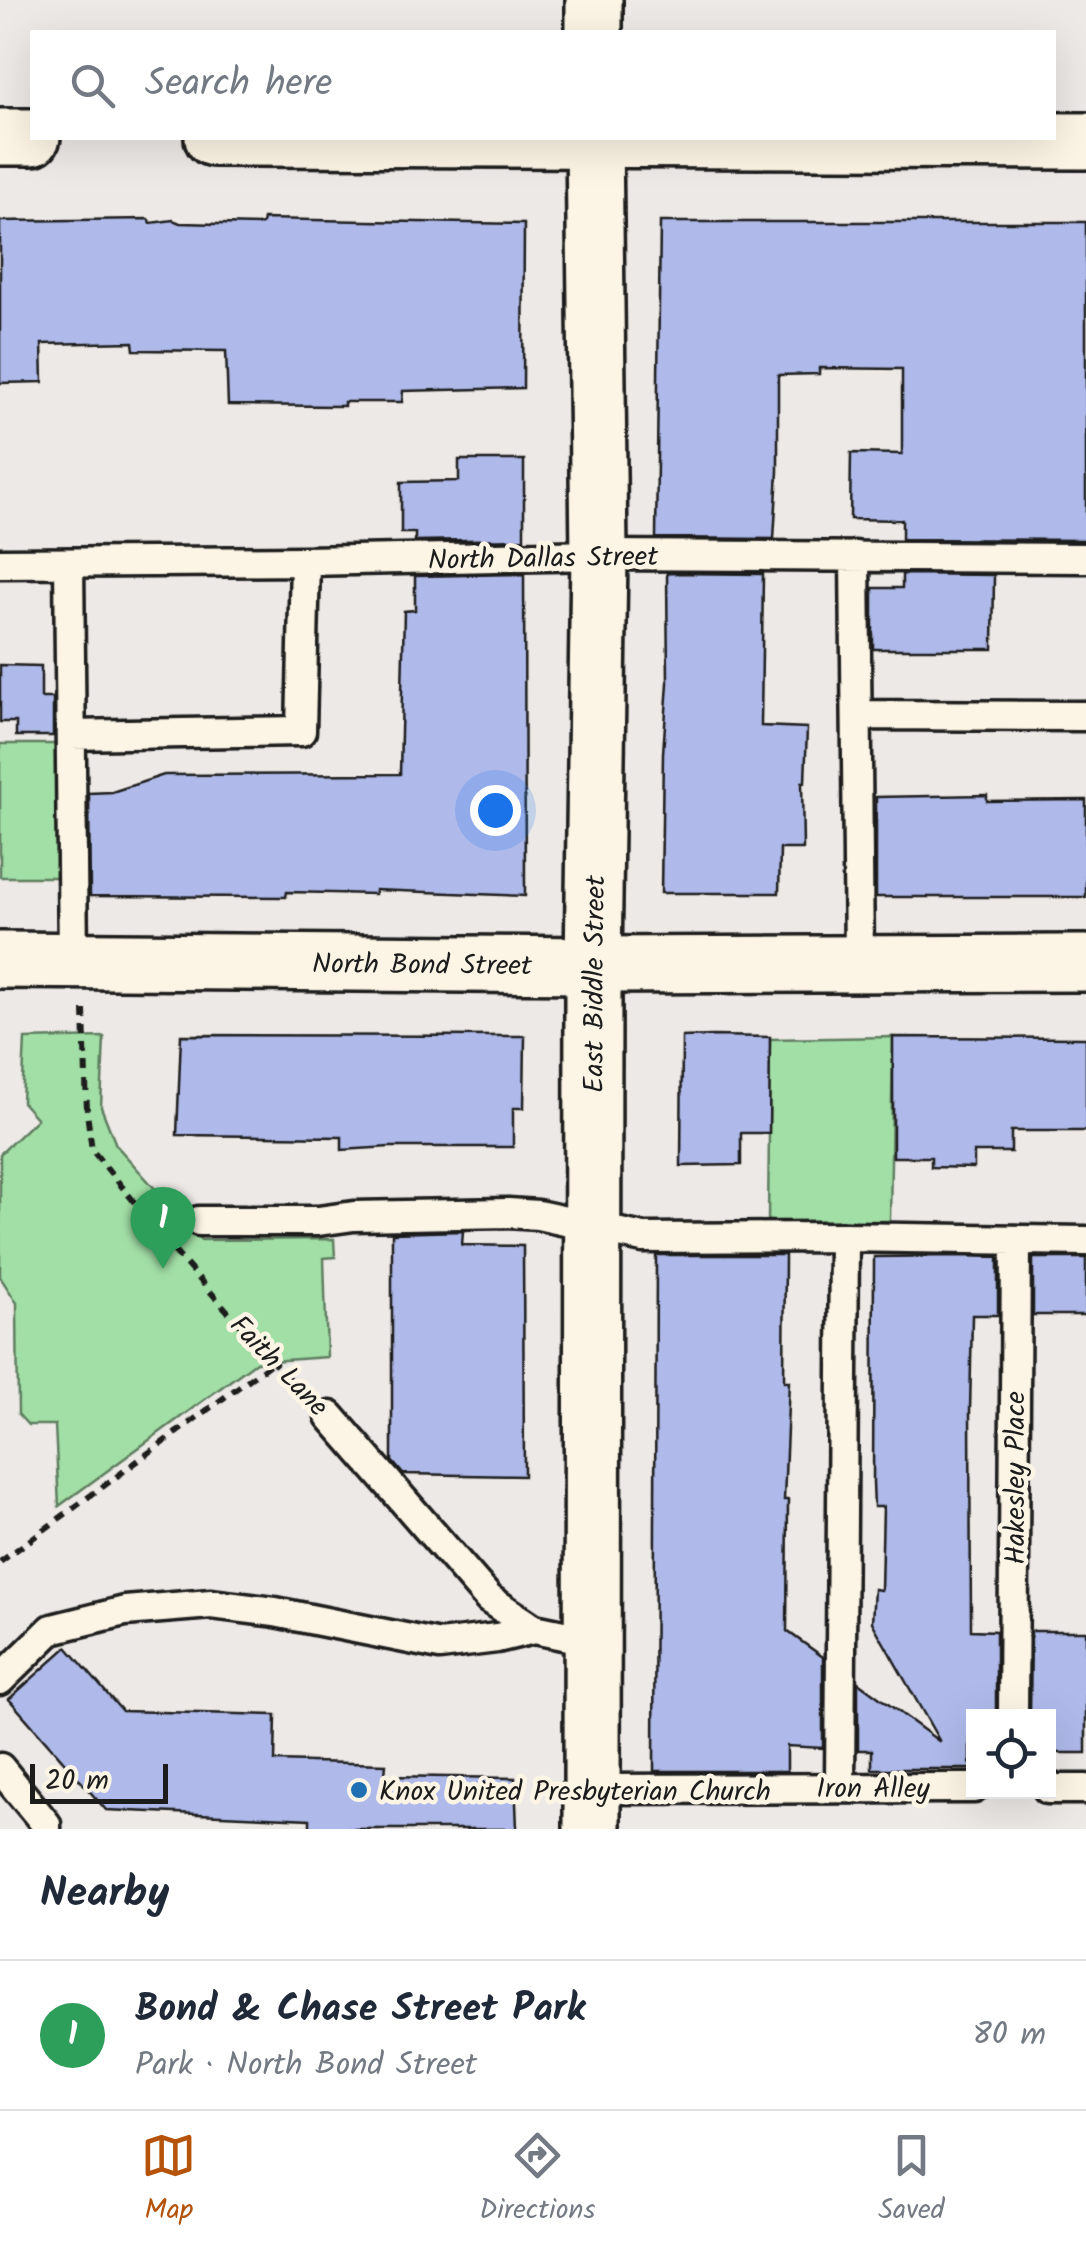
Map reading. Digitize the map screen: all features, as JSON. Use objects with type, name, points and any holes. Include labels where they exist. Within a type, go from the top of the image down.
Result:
[{"type":"street","points":[[594,0],[594,30]]},
{"type":"street","points":[[0,137],[30,137]]},
{"type":"street","name":"East Biddle Street","points":[[592,1809],[593,965],[599,555],[594,140]]},
{"type":"street","points":[[922,140],[1086,141]]},
{"type":"street","name":"North Bond Street","points":[[0,960],[78,985],[593,965],[1086,964]]},
{"type":"lane","name":"North Dallas Street","points":[[0,562],[305,562],[599,555],[1086,558]]},
{"type":"lane","points":[[855,556],[858,962]]},
{"type":"lane","points":[[70,735],[300,731],[305,562]]},
{"type":"lane","points":[[69,563],[78,985]]},
{"type":"lane","points":[[857,715],[1086,716]]},
{"type":"lane","points":[[199,1221],[318,1222],[354,1216],[508,1213],[538,1214],[643,1238],[844,1236],[1086,1241]]},
{"type":"lane","points":[[840,1786],[844,1236]]},
{"type":"lane","name":"Hakesley Place","points":[[1013,1709],[1016,1240]]},
{"type":"lane","name":"Faith Lane","points":[[330,1416],[490,1599],[534,1629],[592,1641]]},
{"type":"lane","points":[[0,1680],[52,1629],[126,1611],[211,1604],[275,1612],[440,1645],[534,1629]]},
{"type":"lane","points":[[0,1768],[46,1824],[46,1829]]},
{"type":"lane","name":"Iron Alley","points":[[592,1809],[840,1786],[966,1788]]},
{"type":"lane","points":[[1056,1789],[1086,1789]]},
{"type":"path","name":"Faith Lane","points":[[78,985],[92,1150],[180,1258],[274,1362],[330,1416]]},
{"type":"path","points":[[0,1562],[274,1362]]},
{"type":"green space","points":[[0,744],[57,744],[59,877],[0,877]]},
{"type":"green space","points":[[104,1037],[101,1107],[116,1145],[201,1240],[334,1239],[335,1257],[324,1258],[327,1357],[256,1362],[59,1506],[55,1425],[28,1425],[18,1414],[17,1303],[0,1277],[0,1154],[37,1119],[22,1102],[25,1039]]},
{"type":"green space","points":[[893,1037],[890,1221],[768,1221],[770,1039]]},
{"type":"building","points":[[148,219],[151,223],[173,220],[258,225],[263,219],[524,224],[523,388],[403,391],[402,402],[344,402],[344,406],[228,405],[226,351],[134,350],[133,342],[42,344],[43,382],[0,383],[0,221]]},
{"type":"building","points":[[660,222],[1086,222],[1086,540],[902,539],[902,520],[850,519],[851,453],[902,454],[902,369],[819,368],[819,374],[778,375],[774,539],[656,538]]},
{"type":"building","points":[[459,460],[524,460],[524,539],[415,541],[415,533],[401,533],[401,482],[459,481]]},
{"type":"building","points":[[667,573],[763,574],[761,726],[807,728],[802,782],[803,849],[780,849],[779,893],[661,893],[668,683]]},
{"type":"building","points":[[524,574],[525,896],[375,890],[375,894],[287,892],[286,897],[90,896],[89,793],[112,792],[164,775],[400,774],[404,611],[415,610],[415,576]]},
{"type":"building","points":[[902,574],[994,575],[993,649],[873,649],[873,588],[902,588]]},
{"type":"building","points":[[0,665],[41,666],[41,698],[53,698],[53,736],[16,736],[16,722],[0,722]]},
{"type":"building","points":[[987,795],[987,801],[1086,800],[1086,897],[876,897],[876,797]]},
{"type":"building","points":[[181,1035],[525,1036],[524,1108],[513,1108],[513,1147],[342,1150],[342,1137],[177,1135]]},
{"type":"building","points":[[682,1037],[770,1037],[769,1133],[741,1133],[741,1165],[681,1166]]},
{"type":"building","points":[[893,1037],[1086,1038],[1086,1131],[1011,1131],[1011,1152],[974,1152],[974,1168],[931,1167],[931,1157],[893,1157]]},
{"type":"building","points":[[463,1231],[462,1245],[523,1246],[524,1476],[403,1474],[392,1461],[392,1233]]},
{"type":"building","points":[[656,1255],[785,1255],[784,1381],[789,1381],[784,1500],[788,1500],[787,1631],[823,1657],[823,1748],[787,1746],[787,1771],[654,1771]]},
{"type":"building","points":[[874,1257],[998,1257],[998,1315],[972,1315],[970,1411],[971,1630],[996,1631],[996,1709],[966,1709],[966,1769],[872,1769],[872,1750],[858,1750],[858,1682],[940,1742],[872,1622],[874,1589],[881,1590],[883,1507],[874,1507],[873,1482]]},
{"type":"building","points":[[1033,1258],[1086,1258],[1086,1315],[1033,1315]]},
{"type":"building","points":[[1031,1631],[1086,1631],[1086,1753],[1056,1753],[1056,1709],[1030,1709]]},
{"type":"building","points":[[67,1647],[122,1711],[276,1715],[275,1761],[386,1764],[385,1776],[515,1778],[517,1829],[310,1829],[310,1819],[106,1810],[9,1699]]},
{"type":"place","name":"Bond & Chase Street Park","points":[[163,1269]]},
{"type":"place","name":"Knox United Presbyterian Church","points":[[359,1790]]}]
